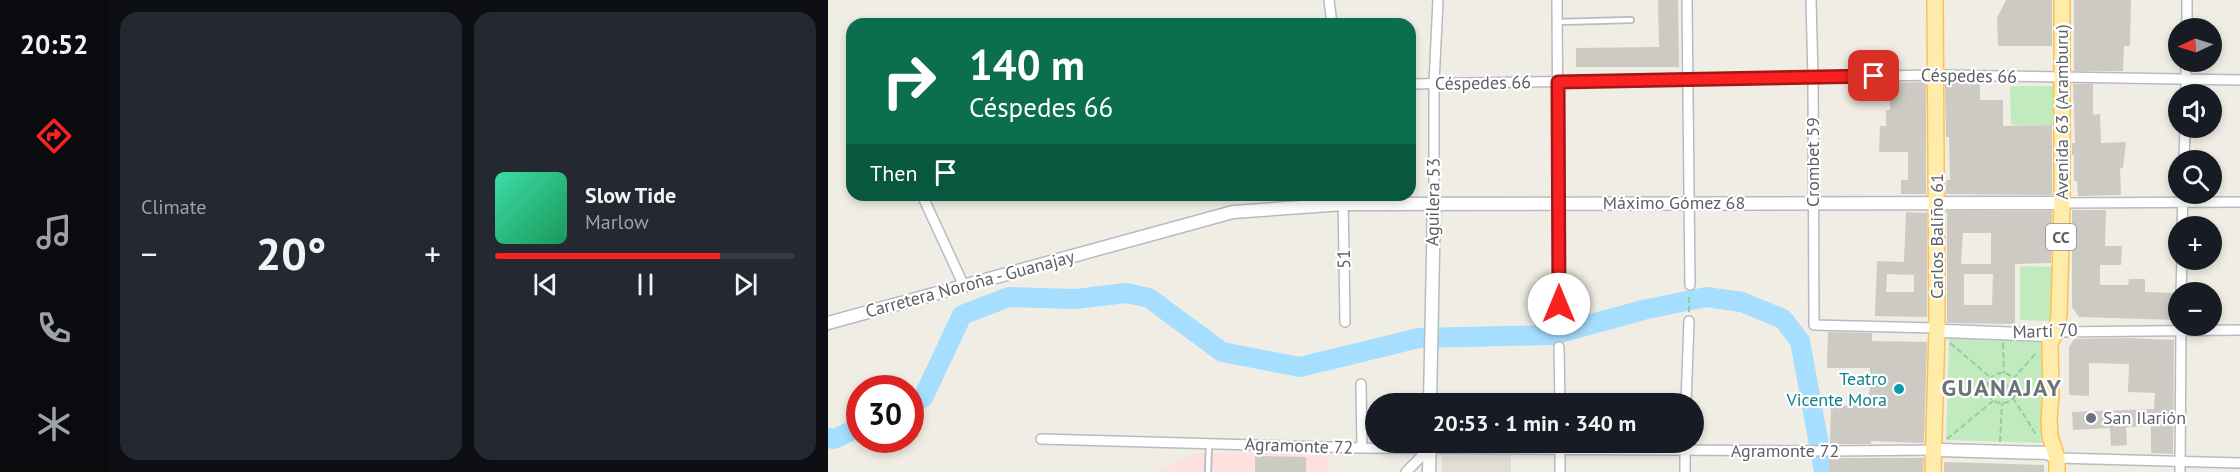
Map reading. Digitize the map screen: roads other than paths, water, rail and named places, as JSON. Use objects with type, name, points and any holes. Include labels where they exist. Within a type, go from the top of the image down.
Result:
[{"type":"main road","name":"Carlos Baliño 61","points":[[1933,472],[1940,447],[1936,329],[1935,0]]},
{"type":"main road","name":"Avenida 63 (Aramburu)","points":[[2051,452],[2050,343],[2056,332],[2059,315],[2062,203],[2062,0]]},
{"type":"street","points":[[1329,0],[1331,18]]},
{"type":"street","name":"Aguilera 53","points":[[1430,393],[1434,83],[1438,0]]},
{"type":"street","points":[[1557,0],[1559,325]]},
{"type":"street","points":[[1687,0],[1690,285]]},
{"type":"street","name":"Crombet 59","points":[[1811,0],[1814,325]]},
{"type":"street","points":[[2187,0],[2187,18]]},
{"type":"street","points":[[2186,72],[2186,84]]},
{"type":"street","name":"Céspedes 66","points":[[1416,84],[1936,75],[2240,80]]},
{"type":"street","name":"Máximo Gómez 68","points":[[1366,201],[1434,204],[2062,203],[2168,199]]},
{"type":"street","points":[[925,201],[964,286]]},
{"type":"street","name":"Máximo Gómez 68","points":[[1113,245],[1233,212],[1334,201]]},
{"type":"street","name":"51","points":[[1343,201],[1345,322]]},
{"type":"street","name":"Máximo Gómez 68","points":[[2222,201],[2240,202]]},
{"type":"street","name":"Carretera Noroña - Guanajay","points":[[828,323],[1113,245]]},
{"type":"street","points":[[1686,393],[1689,321]]},
{"type":"street","name":"Martí 70","points":[[1814,325],[2044,335],[2056,332],[2168,328]]},
{"type":"street","name":"Martí 70","points":[[2222,329],[2240,330]]},
{"type":"street","points":[[2180,472],[2181,336]]},
{"type":"street","points":[[1559,347],[1560,393]]},
{"type":"street","points":[[1361,384],[1362,448]]},
{"type":"street","name":"Agramonte 72","points":[[1041,439],[1365,448]]},
{"type":"street","name":"Agramonte 72","points":[[1704,447],[1830,452],[1940,447],[2240,463]]},
{"type":"street","points":[[1406,472],[1423,453]]},
{"type":"street","points":[[1429,472],[1430,453]]},
{"type":"street","points":[[1560,453],[1560,472]]},
{"type":"street","points":[[1685,453],[1685,472]]},
{"type":"lane","points":[[1558,22],[1631,20]]},
{"type":"lane","points":[[1208,472],[1209,443]]},
{"type":"waterway","points":[[924,396],[962,315],[1009,297],[1076,299],[1126,293],[1149,298],[1222,352],[1300,367],[1419,338],[1552,335],[1643,310],[1706,297],[1742,302],[1783,319],[1800,341],[1824,472]]},
{"type":"waterway","points":[[828,438],[834,439],[846,433]]},
{"type":"place","name":"Teatro Vicente Mora","points":[[1899,389]]},
{"type":"place","name":"San Ilarión","points":[[2091,418]]},
{"type":"district","name":"GUANAJAY","points":[[2002,388]]}]
